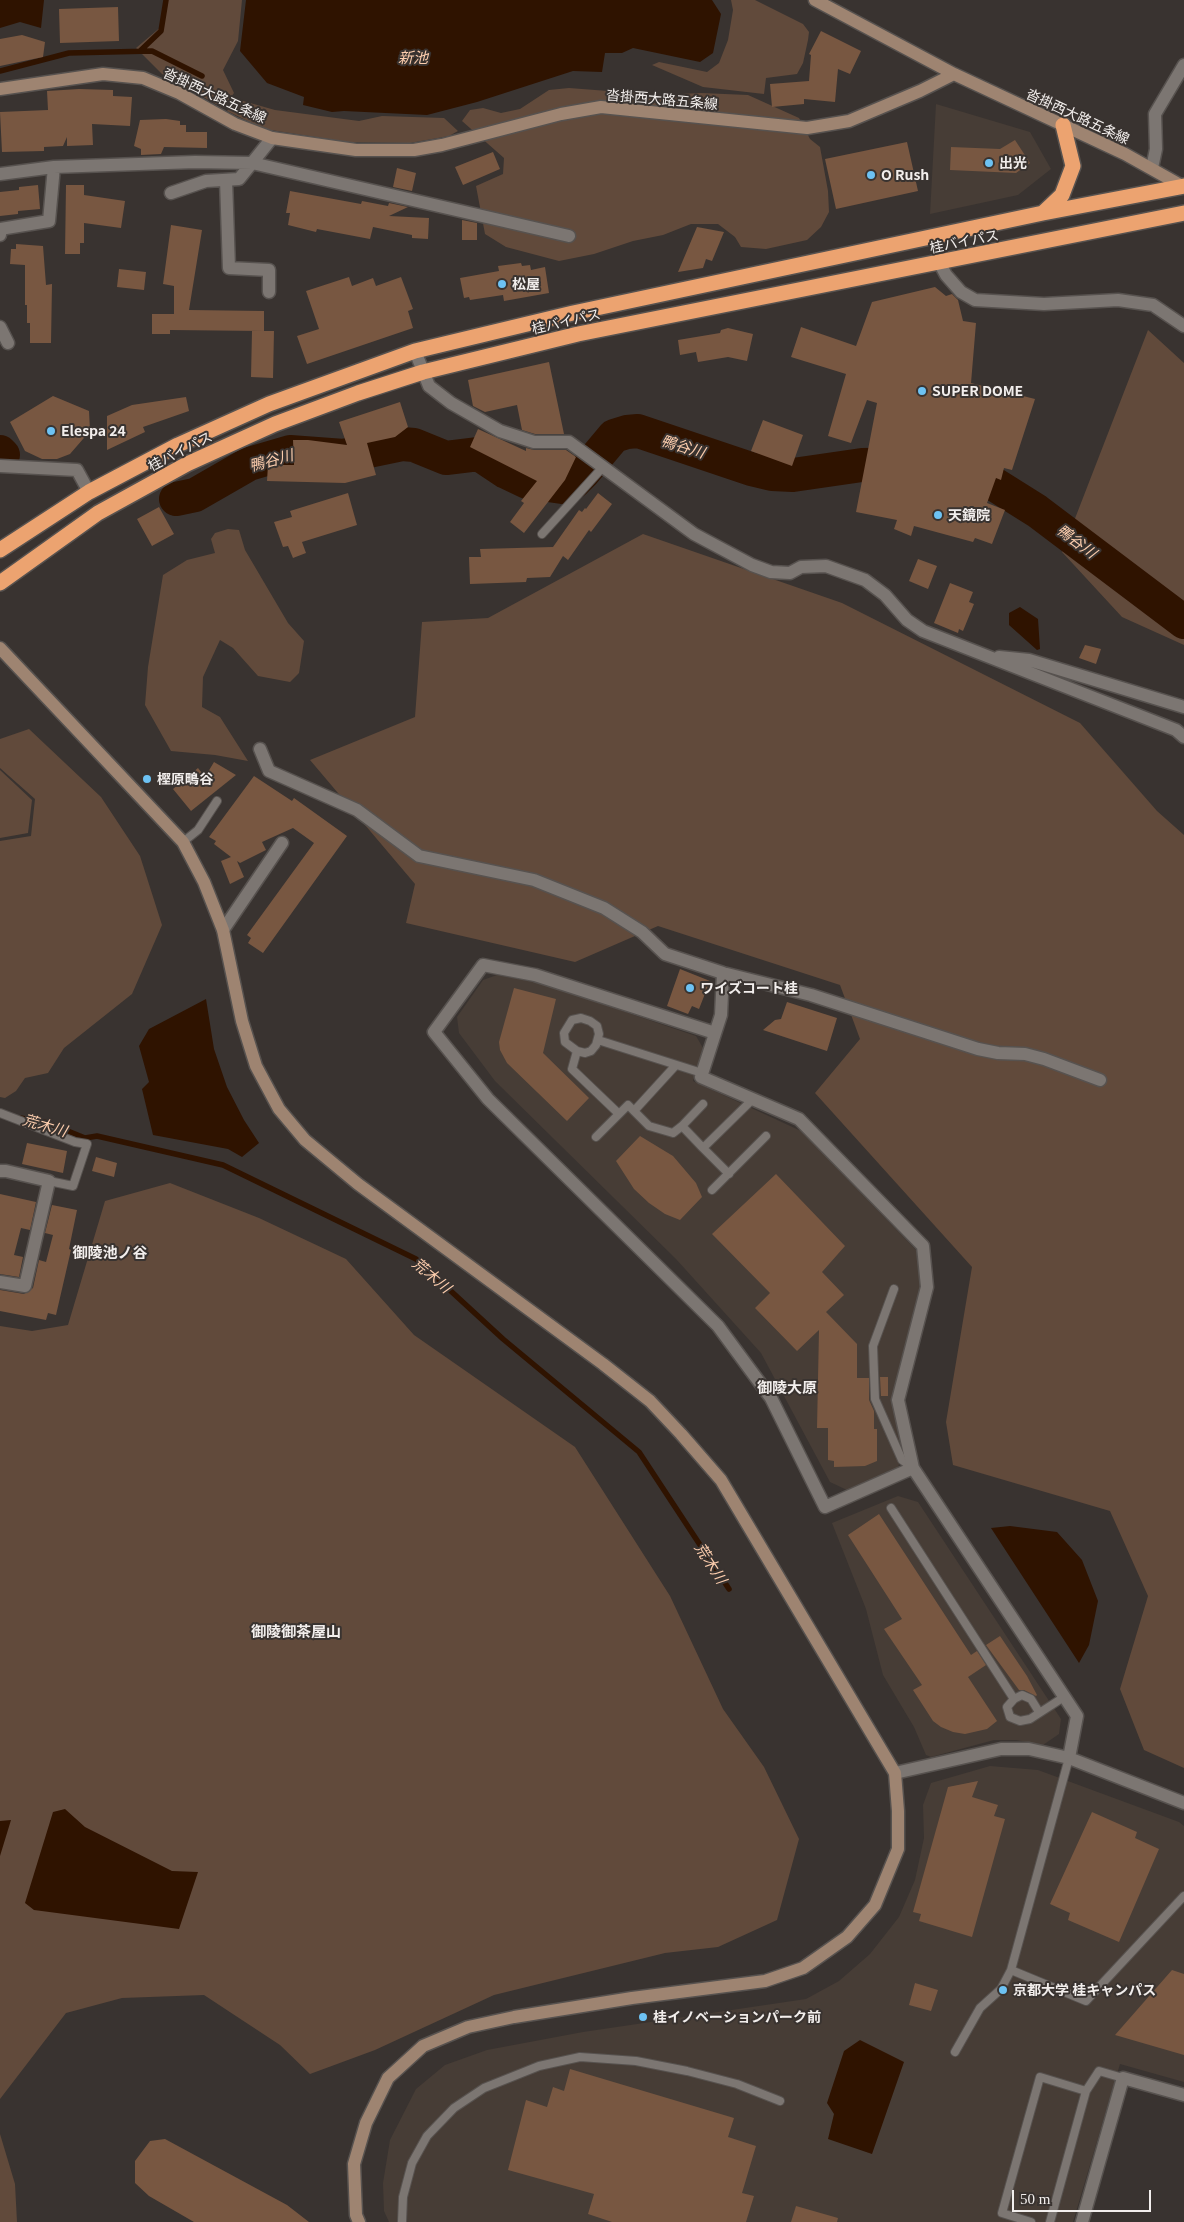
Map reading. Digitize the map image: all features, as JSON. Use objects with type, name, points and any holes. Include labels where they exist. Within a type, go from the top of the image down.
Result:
[{"type":"highway","points":[[1043,213],[1062,195],[1073,166],[1063,125]]},
{"type":"highway","name":"桂バイパス","points":[[0,550],[89,492],[178,445],[269,404],[416,351],[582,311],[1043,213],[1184,186]]},
{"type":"highway","name":"桂バイパス","points":[[0,583],[98,513],[187,464],[275,424],[423,372],[578,334],[1184,213]]},
{"type":"street","points":[[815,0],[954,74]]},
{"type":"street","points":[[1152,168],[1156,149],[1155,114],[1184,65]]},
{"type":"street","name":"沓掛西大路五条線","points":[[0,89],[103,74],[143,78],[179,93],[235,124],[272,138],[356,150],[414,150],[442,145],[561,114],[601,108],[807,128],[849,121],[920,92],[954,74],[1152,168],[1184,186]]},
{"type":"street","points":[[171,193],[206,181],[239,180],[272,138]]},
{"type":"street","points":[[0,174],[54,167],[194,162],[252,163],[569,236]]},
{"type":"street","points":[[0,235],[0,229],[49,222],[54,167]]},
{"type":"street","points":[[226,180],[229,268],[269,270],[269,292]]},
{"type":"street","points":[[939,262],[946,275],[961,292],[975,300],[1044,304],[1118,300],[1153,305],[1184,326]]},
{"type":"street","points":[[0,326],[8,344]]},
{"type":"street","points":[[416,351],[429,386],[451,403],[500,431],[534,442],[569,442],[694,534],[752,565],[771,572],[790,573],[801,567],[826,566],[865,580],[885,595],[907,620],[923,632],[1181,733]]},
{"type":"street","points":[[0,466],[77,470],[89,492]]},
{"type":"street","points":[[0,648],[183,842],[204,882],[223,930],[242,1021],[253,1057],[279,1109],[305,1140],[358,1184],[604,1364],[650,1401],[681,1434],[721,1480],[894,1773],[898,1811],[898,1849],[875,1905],[847,1938],[803,1968],[765,1981],[632,1998],[514,2017],[468,2027],[422,2046],[388,2078],[366,2123],[354,2164],[356,2215],[359,2222]]},
{"type":"street","points":[[982,655],[1029,660],[1184,707]]},
{"type":"street","points":[[260,749],[269,771],[357,810],[419,856],[534,880],[604,908],[642,932],[665,954],[723,973],[811,995],[978,1049],[998,1053],[1025,1054],[1100,1080]]},
{"type":"street","points":[[223,930],[282,843]]},
{"type":"street","points":[[715,1033],[535,975],[483,965],[434,1032],[488,1100],[718,1326],[771,1398],[825,1507],[913,1468]]},
{"type":"street","points":[[723,973],[721,1016],[701,1077],[799,1119],[923,1246],[927,1287],[898,1400],[913,1468],[1077,1716],[1069,1758]]},
{"type":"street","points":[[0,1171],[49,1182],[25,1286],[0,1282]]},
{"type":"street","points":[[894,1773],[1001,1749],[1029,1749],[1069,1758],[1184,1803]]},
{"type":"street","points":[[1082,2222],[1124,2078],[1184,2095]]},
{"type":"lane","points":[[542,534],[598,462]]},
{"type":"lane","points":[[183,842],[198,830],[217,800]]},
{"type":"lane","points":[[581,1018],[597,1026],[598,1040],[591,1050],[585,1052],[576,1051],[565,1042],[567,1026],[572,1020],[581,1018]]},
{"type":"lane","points":[[598,1040],[702,1074]]},
{"type":"lane","points":[[576,1051],[572,1069],[619,1114]]},
{"type":"lane","points":[[634,1111],[676,1065]]},
{"type":"lane","points":[[703,1148],[753,1099]]},
{"type":"lane","points":[[596,1137],[628,1105],[649,1126],[673,1133],[703,1104]]},
{"type":"lane","points":[[0,1114],[75,1142],[87,1144],[72,1186],[49,1182]]},
{"type":"lane","points":[[682,1126],[729,1174]]},
{"type":"lane","points":[[712,1190],[766,1136]]},
{"type":"lane","points":[[894,1289],[873,1346],[875,1399],[902,1460],[913,1468]]},
{"type":"lane","points":[[891,1508],[1014,1699]]},
{"type":"lane","points":[[1039,1712],[1031,1699],[1022,1695],[1014,1699],[1008,1707],[1010,1717],[1020,1721],[1030,1719],[1064,1697]]},
{"type":"lane","points":[[955,2052],[980,2008],[1001,1989],[1012,1970],[1069,1758]]},
{"type":"lane","points":[[1012,1970],[1086,2001],[1184,1896]]},
{"type":"lane","points":[[402,2222],[403,2197],[410,2172],[426,2136],[454,2108],[484,2088],[539,2066],[580,2057],[636,2061],[703,2075],[780,2100]]},
{"type":"lane","points":[[1050,2222],[1086,2091],[1099,2071],[1124,2078]]},
{"type":"lane","points":[[1031,2222],[1002,2213],[1040,2077],[1086,2091]]},
{"type":"shaded area","points":[[164,0],[242,0],[238,41],[223,70],[234,93],[223,108],[162,74],[136,48],[162,26]]},
{"type":"shaded area","points":[[731,0],[755,0],[803,24],[809,32],[803,63],[797,74],[766,78],[764,94],[703,87],[652,65],[659,62],[707,72],[719,63],[728,40],[733,10]]},
{"type":"shaded area","points":[[569,88],[660,95],[701,93],[748,95],[799,118],[810,139],[820,147],[828,191],[829,212],[821,227],[807,240],[766,249],[741,247],[735,237],[718,224],[691,224],[663,235],[633,241],[594,254],[559,261],[506,247],[485,234],[476,186],[503,174],[504,158],[462,121],[470,110],[483,108],[501,113],[520,109],[549,90]]},
{"type":"shaded area","points":[[236,99],[275,110],[359,121],[382,116],[444,118],[458,131],[449,136],[410,143],[348,142],[264,129],[227,111]]},
{"type":"shaded area","points":[[936,104],[1030,132],[1051,169],[1018,195],[930,214]]},
{"type":"shaded area","points":[[1148,330],[1184,363],[1184,645],[1122,617],[1062,552]]},
{"type":"shaded area","points":[[228,529],[239,530],[245,550],[288,623],[304,641],[299,673],[290,682],[258,676],[233,648],[220,640],[203,677],[202,707],[220,717],[248,761],[215,755],[171,751],[145,705],[148,667],[163,575],[187,560],[215,553],[211,539],[215,533]]},
{"type":"shaded area","points":[[643,534],[842,603],[1080,723],[1157,811],[1184,835],[1184,1768],[1144,1750],[1120,1689],[1148,1596],[1110,1511],[953,1465],[946,1422],[972,1267],[815,1093],[860,1039],[840,985],[658,926],[575,962],[406,923],[415,884],[310,760],[415,717],[422,622],[488,618]]},
{"type":"shaded area","points":[[29,729],[101,797],[140,856],[162,925],[132,994],[64,1048],[48,1073],[25,1078],[16,1091],[5,1098],[0,1097],[0,841],[31,836],[35,799],[0,768],[0,739]]},
{"type":"shaded area","points":[[0,770],[32,800],[28,833],[0,838]]},
{"type":"shaded area","points":[[497,975],[540,983],[696,1036],[703,1048],[693,1081],[801,1131],[917,1251],[922,1281],[892,1397],[904,1454],[897,1469],[847,1490],[830,1482],[761,1353],[676,1259],[495,1081],[459,1033],[457,1017],[483,980]]},
{"type":"shaded area","points":[[170,1183],[259,1218],[346,1259],[414,1335],[575,1447],[670,1596],[723,1709],[764,1767],[799,1839],[777,1920],[718,1947],[665,1953],[494,1995],[375,2050],[310,2074],[280,2045],[204,1995],[122,1998],[66,2013],[0,2099],[0,1326],[32,1331],[68,1325],[105,1201]]},
{"type":"shaded area","points":[[898,1496],[918,1502],[1061,1719],[1059,1734],[1043,1745],[1016,1740],[994,1740],[931,1757],[926,1755],[914,1727],[883,1675],[866,1609],[832,1523]]},
{"type":"shaded area","name":"京都大学 桂キャンパス","points":[[990,1766],[1038,1770],[1179,1822],[1184,1826],[1184,2082],[1120,2064],[1073,2222],[389,2222],[384,2211],[383,2183],[390,2140],[416,2089],[445,2065],[487,2050],[583,2032],[806,1999],[839,1981],[870,1954],[899,1917],[915,1880],[924,1838],[923,1805],[931,1783]]},
{"type":"shaded area","points":[[0,2134],[15,2184],[17,2222],[0,2222]]},
{"type":"water","points":[[0,0],[44,0],[41,28],[20,22],[0,28]]},
{"type":"water","name":"新池","points":[[246,0],[712,0],[721,14],[713,53],[700,62],[633,48],[622,53],[605,53],[602,72],[573,71],[477,102],[427,115],[332,112],[303,105],[304,97],[267,83],[240,51]]},
{"type":"water","points":[[1020,607],[1038,619],[1040,649],[1037,650],[1009,625],[1009,613]]},
{"type":"water","points":[[206,999],[214,1049],[227,1087],[244,1120],[259,1143],[242,1157],[228,1149],[153,1135],[142,1089],[149,1082],[139,1046],[149,1029]]},
{"type":"water","points":[[1010,1526],[1057,1532],[1082,1560],[1098,1601],[1089,1645],[1079,1663],[991,1528]]},
{"type":"water","points":[[65,1809],[85,1827],[172,1871],[198,1872],[179,1929],[34,1910],[25,1903],[53,1812]]},
{"type":"water","points":[[11,1820],[0,1856],[0,1821]]},
{"type":"water","points":[[860,2040],[904,2062],[872,2154],[828,2139],[834,2114],[827,2103],[844,2051]]},
{"type":"building","points":[[118,7],[119,41],[60,43],[59,9]]},
{"type":"building","points":[[821,31],[861,51],[850,74],[838,69],[835,102],[804,99],[804,104],[772,107],[770,84],[809,81],[811,55],[809,54]]},
{"type":"building","points":[[22,35],[45,42],[43,57],[0,66],[0,39]]},
{"type":"building","points":[[79,89],[113,90],[113,96],[132,97],[130,126],[92,124],[93,145],[67,146],[67,137],[63,146],[44,147],[44,151],[2,152],[0,112],[48,110],[47,91]]},
{"type":"building","points":[[166,119],[180,121],[180,125],[186,125],[186,132],[207,132],[207,148],[164,147],[161,154],[141,155],[141,149],[134,146],[140,120]]},
{"type":"building","points":[[1015,140],[1030,163],[1016,173],[950,170],[951,147],[1000,149]]},
{"type":"building","name":"O Rush","points":[[907,142],[918,191],[836,209],[825,159]]},
{"type":"building","points":[[493,152],[500,169],[463,185],[455,167]]},
{"type":"building","points":[[397,168],[416,173],[412,191],[393,187]]},
{"type":"building","points":[[38,185],[40,209],[18,211],[18,214],[0,216],[0,192]]},
{"type":"building","points":[[66,185],[84,185],[84,195],[125,201],[121,228],[84,223],[84,243],[80,243],[80,254],[65,254]]},
{"type":"building","points":[[290,191],[361,204],[362,201],[388,206],[389,203],[408,207],[389,216],[429,218],[428,239],[412,238],[412,235],[373,227],[370,239],[317,229],[316,232],[288,225],[290,213],[286,213]]},
{"type":"building","points":[[462,220],[477,223],[477,240],[462,240]]},
{"type":"building","points":[[171,225],[202,230],[189,310],[264,311],[264,331],[170,330],[170,334],[152,334],[152,314],[174,314],[174,286],[163,284]]},
{"type":"building","points":[[697,227],[724,232],[712,261],[706,259],[703,268],[678,272]]},
{"type":"building","points":[[16,244],[43,246],[46,285],[52,284],[51,343],[30,343],[30,323],[27,323],[27,305],[25,305],[25,265],[10,264],[11,249],[16,249]]},
{"type":"building","points":[[521,263],[522,266],[530,265],[531,270],[545,267],[549,293],[504,301],[503,295],[470,300],[469,297],[464,298],[460,278],[499,271],[498,266]]},
{"type":"building","points":[[119,269],[146,272],[144,290],[117,287]]},
{"type":"building","points":[[349,277],[352,286],[373,278],[376,286],[401,277],[413,309],[408,311],[413,328],[307,364],[297,336],[319,329],[306,291]]},
{"type":"building","name":"SUPER DOME","points":[[935,287],[946,296],[952,294],[958,300],[963,321],[976,323],[971,383],[1035,399],[1012,470],[1004,468],[1001,480],[996,478],[987,503],[1005,510],[992,544],[975,538],[973,542],[914,526],[911,536],[894,529],[897,520],[856,512],[877,403],[867,400],[851,443],[828,436],[846,374],[791,357],[801,327],[856,346],[872,302]]},
{"type":"building","points":[[728,328],[753,334],[747,361],[728,357],[698,362],[696,352],[680,355],[678,340],[720,333],[721,330]]},
{"type":"building","points":[[252,331],[274,331],[273,378],[251,377]]},
{"type":"building","points":[[549,362],[564,434],[535,434],[522,430],[517,405],[485,412],[473,406],[468,380]]},
{"type":"building","name":"Elespa 24","points":[[53,396],[89,411],[90,431],[70,454],[57,459],[42,459],[25,451],[10,422]]},
{"type":"building","points":[[186,397],[189,411],[143,427],[145,432],[107,450],[107,416],[132,405]]},
{"type":"building","points":[[400,402],[408,427],[395,437],[367,443],[376,475],[345,483],[267,481],[268,465],[294,465],[293,440],[347,445],[339,422]]},
{"type":"building","points":[[763,420],[803,435],[792,466],[751,451]]},
{"type":"building","points":[[478,429],[526,451],[526,448],[534,450],[566,450],[576,457],[565,480],[524,533],[510,522],[524,503],[521,501],[537,481],[470,447]]},
{"type":"building","points":[[348,493],[357,525],[302,542],[306,553],[293,558],[288,546],[283,547],[274,522],[292,517],[290,511]]},
{"type":"building","points":[[598,493],[612,504],[591,532],[589,530],[568,560],[563,556],[550,577],[527,578],[526,582],[470,584],[469,557],[481,557],[480,549],[553,547],[579,510],[582,512],[586,509]]},
{"type":"building","points":[[159,507],[174,534],[152,546],[137,519]]},
{"type":"building","points":[[918,559],[937,566],[928,589],[909,581]]},
{"type":"building","points":[[950,583],[973,592],[969,602],[974,604],[963,631],[959,629],[958,633],[934,623]]},
{"type":"building","points":[[1085,645],[1101,649],[1096,664],[1079,658]]},
{"type":"building","points":[[214,762],[236,775],[191,811],[173,789],[198,768],[205,777]]},
{"type":"building","points":[[254,776],[292,801],[294,798],[347,836],[263,953],[248,943],[251,938],[247,935],[314,843],[293,828],[262,842],[266,850],[240,863],[237,861],[244,877],[230,884],[221,861],[231,857],[214,844],[216,841],[209,837]]},
{"type":"building","name":"ワイズコート桂","points":[[680,969],[710,981],[699,1009],[692,1006],[688,1014],[667,1006]]},
{"type":"building","points":[[514,988],[556,999],[543,1053],[589,1098],[567,1121],[507,1063],[500,1050],[499,1042]]},
{"type":"building","points":[[787,1002],[837,1018],[827,1051],[763,1030],[775,1020],[781,1019]]},
{"type":"building","points":[[640,1136],[673,1156],[696,1183],[702,1197],[680,1220],[665,1214],[649,1203],[634,1189],[616,1161]]},
{"type":"building","points":[[27,1143],[67,1151],[63,1173],[22,1164]]},
{"type":"building","points":[[96,1157],[117,1163],[114,1177],[92,1171]]},
{"type":"building","points":[[776,1174],[845,1246],[822,1272],[844,1295],[826,1312],[857,1344],[857,1378],[869,1378],[869,1400],[874,1411],[874,1429],[877,1429],[877,1461],[865,1466],[834,1467],[834,1461],[828,1460],[828,1428],[817,1428],[819,1330],[797,1351],[755,1308],[770,1293],[712,1234]]},
{"type":"building","points":[[0,1194],[36,1202],[30,1230],[21,1228],[14,1255],[23,1257],[19,1277],[0,1274]]},
{"type":"building","points":[[52,1205],[77,1210],[69,1249],[71,1250],[56,1315],[48,1313],[46,1320],[0,1311],[0,1290],[24,1294],[33,1288],[39,1260],[46,1262],[53,1235],[45,1233]]},
{"type":"building","points":[[880,1377],[888,1377],[888,1396],[881,1396]]},
{"type":"building","points":[[879,1514],[971,1655],[977,1651],[986,1665],[968,1677],[997,1721],[987,1729],[965,1734],[941,1727],[933,1721],[913,1690],[922,1685],[884,1629],[902,1619],[848,1535]]},
{"type":"building","points":[[1000,1636],[1027,1676],[1036,1696],[1024,1690],[1019,1690],[986,1645]]},
{"type":"building","points":[[978,1781],[972,1797],[998,1805],[994,1816],[1005,1819],[972,1937],[919,1921],[921,1914],[913,1912],[948,1787]]},
{"type":"building","points":[[1092,1812],[1137,1832],[1135,1838],[1159,1849],[1119,1942],[1068,1920],[1070,1913],[1050,1904]]},
{"type":"building","points":[[1172,1970],[1184,1974],[1184,2055],[1115,2035]]},
{"type":"building","points":[[915,1983],[938,1990],[931,2011],[909,2005]]},
{"type":"building","points":[[570,2069],[734,2118],[728,2137],[756,2146],[742,2193],[754,2196],[746,2222],[612,2222],[588,2214],[594,2194],[508,2170],[526,2100],[547,2107],[553,2087],[564,2091]]},
{"type":"building","points":[[165,2139],[287,2205],[309,2222],[194,2222],[149,2196],[135,2183],[135,2161],[150,2141]]},
{"type":"building","points":[[796,2206],[838,2218],[837,2222],[791,2222]]},
{"type":"waterway","points":[[140,51],[161,31],[166,0]]},
{"type":"waterway","points":[[0,71],[69,53],[152,51],[202,76]]},
{"type":"waterway","name":"鴨谷川","points":[[176,499],[195,495],[249,464],[290,452],[344,456],[402,444],[414,445],[446,458],[479,454],[506,472],[527,482],[562,487],[574,482],[614,436],[638,431],[751,469],[772,474],[793,475],[862,465],[921,464],[955,471],[994,484],[1037,511],[1184,622]]},
{"type":"waterway","name":"鴨谷川","points":[[0,452],[3,455]]},
{"type":"waterway","name":"荒木川","points":[[20,1118],[48,1123],[85,1138],[97,1136],[223,1165],[416,1259],[503,1339],[639,1452],[729,1589]]},
{"type":"place","name":"出光","points":[[989,163]]},
{"type":"place","name":"O Rush","points":[[871,175]]},
{"type":"place","name":"松屋","points":[[502,284]]},
{"type":"place","name":"SUPER DOME","points":[[922,391]]},
{"type":"place","name":"Elespa 24","points":[[51,431]]},
{"type":"place","name":"天鏡院","points":[[938,515]]},
{"type":"place","name":"樫原鴫谷","points":[[147,779]]},
{"type":"place","name":"ワイズコート桂","points":[[690,988]]},
{"type":"place","name":"京都大学 桂キャンパス","points":[[1003,1990]]},
{"type":"place","name":"桂イノベーションパーク前","points":[[643,2017]]},
{"type":"district","name":"御陵池ノ谷","points":[[110,1252]]},
{"type":"district","name":"御陵大原","points":[[787,1387]]},
{"type":"district","name":"御陵御茶屋山","points":[[296,1631]]}]
